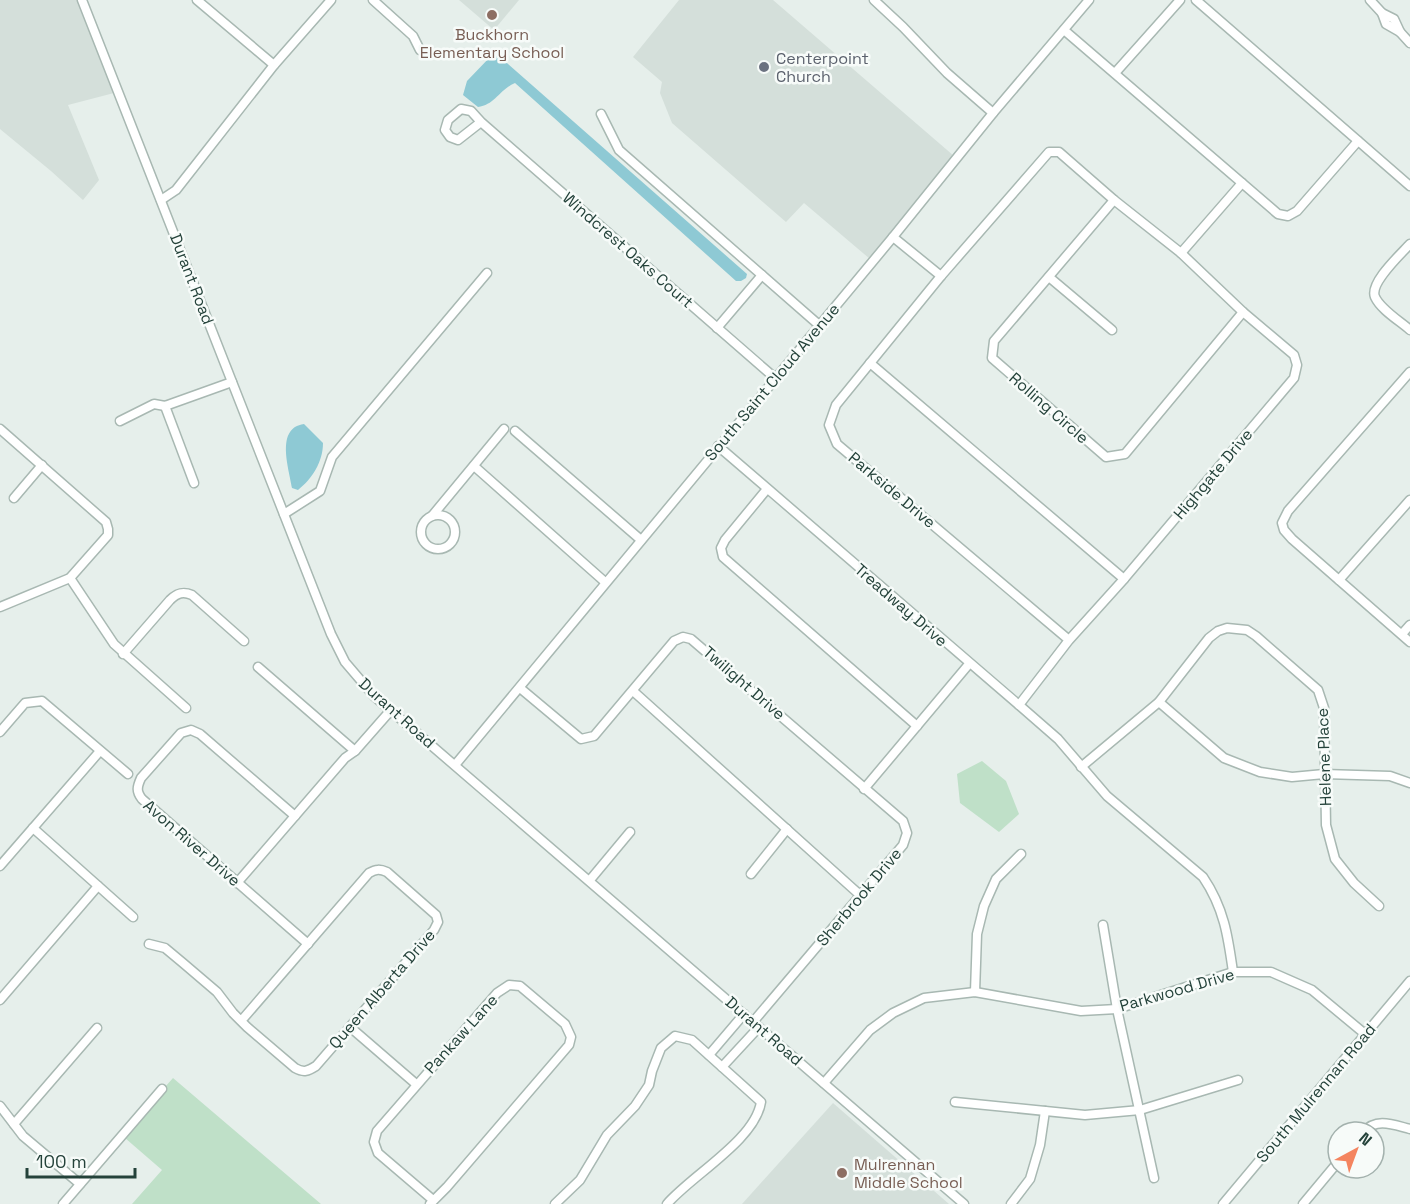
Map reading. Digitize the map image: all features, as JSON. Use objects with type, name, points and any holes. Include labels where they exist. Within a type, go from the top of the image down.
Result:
[{"type":"street","name":"Durant Road","points":[[82,0],[331,634],[345,662],[366,688],[391,710],[964,1204]]},
{"type":"street","points":[[197,0],[274,65]]},
{"type":"street","points":[[161,201],[176,190],[274,65],[331,0]]},
{"type":"street","points":[[373,0],[413,36],[420,50]]},
{"type":"street","points":[[874,0],[947,73],[993,113]]},
{"type":"street","name":"South Saint Cloud Avenue","points":[[455,765],[993,113],[1089,0]]},
{"type":"street","points":[[1115,72],[1180,0]]},
{"type":"street","points":[[1196,0],[1410,186]]},
{"type":"street","points":[[1370,0],[1382,13],[1386,24],[1400,32],[1410,43]]},
{"type":"street","points":[[1064,30],[1274,211],[1283,216],[1293,214],[1358,141]]},
{"type":"street","points":[[602,114],[619,150],[819,325]]},
{"type":"street","name":"Windcrest Oaks Court","points":[[481,122],[775,378]]},
{"type":"street","name":"Highgate Drive","points":[[941,276],[1048,152],[1059,152],[1114,200],[1181,253],[1243,312],[1294,355],[1297,365],[1294,378],[1124,579],[1069,640],[1019,705]]},
{"type":"street","points":[[1181,253],[1242,183]]},
{"type":"street","name":"Rolling Circle","points":[[1114,200],[994,341],[992,358],[1106,457],[1125,454],[1243,312]]},
{"type":"street","points":[[893,237],[941,276]]},
{"type":"street","points":[[1410,244],[1378,280],[1374,295],[1410,330]]},
{"type":"street","points":[[284,514],[320,491],[332,457],[487,273]]},
{"type":"street","points":[[717,328],[762,275]]},
{"type":"street","name":"Parkside Drive","points":[[941,276],[836,405],[830,425],[837,444],[1069,640]]},
{"type":"street","points":[[1049,277],[1112,330]]},
{"type":"street","points":[[870,363],[1124,579]]},
{"type":"street","points":[[1410,372],[1283,519],[1283,527],[1287,534],[1410,642]]},
{"type":"street","points":[[120,420],[154,404],[165,406],[232,382]]},
{"type":"street","points":[[165,406],[194,483]]},
{"type":"street","points":[[0,429],[106,522],[108,529],[108,535],[70,578],[0,607]]},
{"type":"street","points":[[432,516],[446,516],[453,524],[455,530],[453,540],[445,547],[428,546],[421,536],[422,525],[504,429]]},
{"type":"street","points":[[515,431],[641,540]]},
{"type":"street","name":"Treadway Drive","points":[[718,446],[1058,739],[1107,796],[1203,878],[1214,893],[1226,923],[1233,972]]},
{"type":"street","points":[[14,498],[42,465]]},
{"type":"street","points":[[474,466],[605,582]]},
{"type":"street","points":[[767,489],[725,540],[721,548],[723,557],[917,726]]},
{"type":"street","points":[[1339,580],[1410,500]]},
{"type":"street","points":[[70,578],[114,644],[186,708]]},
{"type":"street","points":[[123,654],[170,600],[176,594],[182,593],[192,595],[244,641]]},
{"type":"street","points":[[1402,634],[1410,625]]},
{"type":"street","name":"Helene Place","points":[[1081,767],[1159,702],[1214,634],[1231,627],[1247,630],[1318,690],[1324,708],[1326,825],[1335,860],[1353,883],[1379,906]]},
{"type":"street","name":"Twilight Drive","points":[[520,688],[581,739],[594,736],[674,641],[683,637],[691,639],[864,789]]},
{"type":"street","points":[[864,789],[969,664]]},
{"type":"street","points":[[258,667],[355,751]]},
{"type":"street","points":[[633,691],[860,894]]},
{"type":"street","points":[[0,732],[25,703],[42,700],[128,774]]},
{"type":"street","points":[[1159,702],[1224,758],[1260,772],[1292,777],[1324,774],[1390,776],[1410,783]]},
{"type":"street","points":[[237,883],[345,758],[355,751],[391,710]]},
{"type":"street","name":"Avon River Drive","points":[[295,816],[200,734],[191,730],[181,733],[141,778],[137,786],[137,793],[142,799],[308,944]]},
{"type":"street","points":[[0,866],[100,750]]},
{"type":"street","name":"Sherbrook Drive","points":[[722,1067],[860,894],[903,845],[907,833],[903,821],[864,789]]},
{"type":"street","points":[[33,828],[133,917]]},
{"type":"street","points":[[751,874],[787,829]]},
{"type":"street","points":[[590,880],[630,832]]},
{"type":"street","points":[[975,992],[977,934],[984,906],[996,879],[1021,854]]},
{"type":"street","name":"Queen Alberta Drive","points":[[149,944],[165,948],[217,992],[241,1021],[301,1071],[308,1071],[316,1066],[434,930],[438,922],[436,915],[387,872],[381,869],[374,870],[241,1021]]},
{"type":"street","points":[[0,1000],[98,886]]},
{"type":"street","points":[[1103,925],[1118,1009],[1154,1178]]},
{"type":"street","name":"Parkwood Drive","points":[[824,1083],[870,1030],[893,1013],[924,999],[975,992],[1081,1011],[1118,1009],[1233,972],[1271,972],[1290,978],[1312,990],[1365,1034]]},
{"type":"street","name":"South Mulrennan Road","points":[[1223,1204],[1410,981]]},
{"type":"street","name":"Pankaw Lane","points":[[509,985],[520,987],[565,1024],[571,1037],[569,1045],[447,1187],[431,1202],[378,1154],[374,1142],[377,1131],[497,993],[509,985]]},
{"type":"street","points":[[709,1055],[744,1014]]},
{"type":"street","points":[[350,1027],[416,1084]]},
{"type":"street","points":[[14,1124],[97,1028]]},
{"type":"street","points":[[555,1204],[580,1180],[608,1135],[635,1106],[649,1085],[651,1071],[661,1048],[675,1036],[692,1040],[761,1102],[759,1113],[753,1123],[716,1162],[667,1204]]},
{"type":"street","points":[[955,1102],[1085,1115],[1140,1110],[1238,1080]]},
{"type":"street","points":[[63,1204],[162,1089]]},
{"type":"street","points":[[0,1106],[23,1136],[80,1185]]},
{"type":"street","points":[[1011,1204],[1030,1179],[1040,1145],[1045,1112]]},
{"type":"street","points":[[1386,1123],[1410,1129]]},
{"type":"street","points":[[1303,1204],[1326,1176]]},
{"type":"shaded area","points":[[0,0],[78,0],[114,93],[68,105],[99,180],[83,200],[0,129]]},
{"type":"shaded area","name":"Buckhorn Elementary School","points":[[459,0],[519,0],[494,30]]},
{"type":"shaded area","points":[[679,0],[773,0],[954,156],[870,259],[804,203],[786,222],[672,123],[660,93],[662,82],[633,57]]},
{"type":"shaded area","name":"Mulrennan Middle School","points":[[833,1103],[879,1143],[949,1204],[742,1204]]},
{"type":"green space","points":[[982,761],[1006,781],[1019,814],[999,832],[960,803],[957,774]]},
{"type":"green space","points":[[173,1078],[321,1204],[132,1204],[162,1170],[125,1138],[167,1089],[165,1087]]},
{"type":"water","points":[[491,56],[499,56],[747,274],[746,278],[736,281],[515,83],[484,106],[478,107],[463,95],[467,81]]},
{"type":"water","points":[[304,424],[323,443],[323,450],[316,469],[298,490],[292,488],[286,450],[289,433],[295,427]]},
{"type":"place","name":"Buckhorn Elementary School","points":[[492,15]]},
{"type":"place","name":"Centerpoint Church","points":[[764,67]]},
{"type":"place","name":"Mulrennan Middle School","points":[[842,1173]]}]
